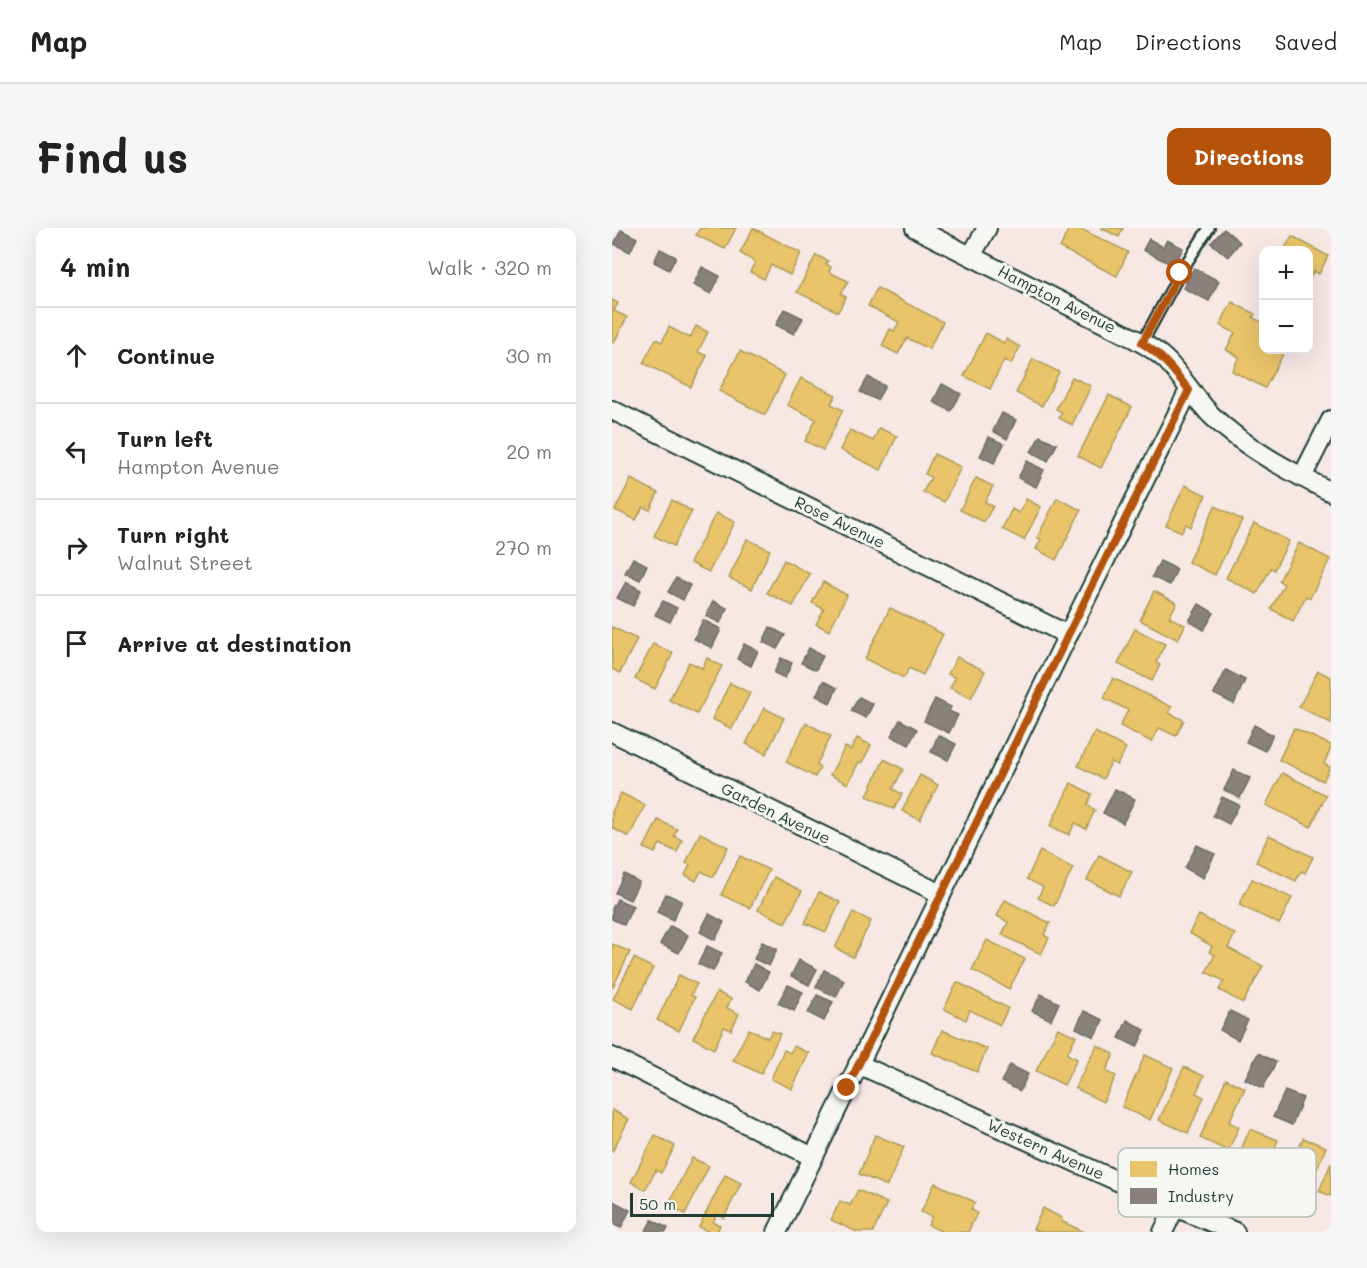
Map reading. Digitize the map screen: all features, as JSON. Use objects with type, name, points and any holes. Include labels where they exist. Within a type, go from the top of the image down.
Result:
[{"type":"street","name":"Hampton Avenue","points":[[915,228],[1142,343],[1167,361],[1211,415],[1230,430],[1257,451],[1331,492]]},
{"type":"street","points":[[972,256],[987,228]]},
{"type":"street","points":[[777,1232],[1189,390]]},
{"type":"street","name":"Rose Avenue","points":[[612,410],[1068,635]]},
{"type":"street","points":[[1302,477],[1331,420]]},
{"type":"street","name":"Garden Avenue","points":[[612,732],[941,894]]},
{"type":"street","points":[[612,1057],[813,1157]]},
{"type":"street","name":"Western Avenue","points":[[858,1064],[1118,1181]]},
{"type":"street","points":[[1163,1232],[1170,1217]]},
{"type":"street","name":"Western Avenue","points":[[1199,1217],[1235,1232]]},
{"type":"lane","points":[[1142,343],[1180,273],[1209,228]]},
{"type":"building: Homes","points":[[700,228],[736,228],[725,249],[696,235]]},
{"type":"building: Homes","points":[[753,228],[801,253],[790,275],[771,265],[764,279],[750,272],[755,262],[740,253]]},
{"type":"building: Homes","points":[[1069,228],[1079,228],[1128,252],[1117,276],[1060,248]]},
{"type":"building: Homes","points":[[1101,228],[1123,228],[1119,237]]},
{"type":"building: Homes","points":[[1292,236],[1310,246],[1286,246]]},
{"type":"building: Homes","points":[[1313,248],[1328,256],[1319,274],[1314,271],[1313,273]]},
{"type":"building: Homes","points":[[816,255],[828,261],[826,264],[831,267],[829,272],[848,281],[841,294],[846,297],[838,312],[797,292]]},
{"type":"building: Homes","points":[[877,288],[943,322],[929,349],[907,338],[898,354],[882,346],[890,329],[894,331],[899,322],[868,306]]},
{"type":"building: Homes","points":[[612,300],[618,303],[614,311],[627,317],[614,343],[612,342]]},
{"type":"building: Homes","points":[[1232,302],[1255,314],[1253,318],[1259,321],[1259,354],[1283,354],[1265,388],[1232,371],[1239,357],[1226,350],[1235,333],[1220,325]]},
{"type":"building: Homes","points":[[696,326],[708,332],[698,352],[707,356],[691,387],[643,363],[656,339],[662,342],[669,327],[690,338]]},
{"type":"building: Homes","points":[[986,333],[1004,343],[1006,339],[1020,347],[1011,364],[1004,360],[990,389],[964,376]]},
{"type":"building: Homes","points":[[740,351],[785,375],[765,415],[719,391]]},
{"type":"building: Homes","points":[[1033,359],[1059,372],[1042,406],[1016,393]]},
{"type":"building: Homes","points":[[1072,377],[1091,386],[1072,425],[1059,418],[1062,412],[1056,409]]},
{"type":"building: Homes","points":[[801,378],[836,395],[831,404],[843,410],[823,450],[805,441],[816,419],[787,405]]},
{"type":"building: Homes","points":[[1109,395],[1132,407],[1101,468],[1078,456]]},
{"type":"building: Homes","points":[[879,428],[897,436],[881,470],[840,450],[850,430],[873,441]]},
{"type":"building: Homes","points":[[934,454],[961,467],[944,502],[923,492],[931,477],[925,474]]},
{"type":"building: Homes","points":[[976,478],[993,486],[985,502],[993,506],[984,522],[960,510]]},
{"type":"building: Homes","points":[[631,479],[658,493],[650,510],[643,507],[636,520],[615,510]]},
{"type":"building: Homes","points":[[1185,485],[1206,495],[1191,527],[1186,524],[1182,532],[1166,525]]},
{"type":"building: Homes","points":[[1057,498],[1081,510],[1056,560],[1036,549],[1041,539],[1037,538]]},
{"type":"building: Homes","points":[[1026,499],[1041,507],[1024,540],[1002,529],[1012,509],[1019,513]]},
{"type":"building: Homes","points":[[672,500],[692,511],[674,546],[654,536]]},
{"type":"building: Homes","points":[[1215,506],[1242,520],[1215,575],[1188,562]]},
{"type":"building: Homes","points":[[716,513],[735,522],[709,572],[690,563]]},
{"type":"building: Homes","points":[[1254,523],[1289,541],[1274,570],[1271,568],[1257,594],[1226,578]]},
{"type":"building: Homes","points":[[747,539],[770,550],[752,589],[729,578]]},
{"type":"building: Homes","points":[[1299,543],[1330,559],[1310,598],[1306,596],[1293,621],[1271,609],[1284,584],[1279,581]]},
{"type":"building: Homes","points":[[784,560],[810,574],[793,606],[767,593]]},
{"type":"building: Homes","points":[[823,582],[847,595],[829,631],[816,624],[824,609],[812,603]]},
{"type":"building: Homes","points":[[1154,591],[1177,603],[1169,617],[1185,625],[1178,640],[1140,620]]},
{"type":"building: Homes","points":[[890,608],[943,634],[923,675],[909,668],[904,678],[865,659]]},
{"type":"building: Homes","points":[[612,627],[637,639],[620,673],[612,669]]},
{"type":"building: Homes","points":[[1135,629],[1165,644],[1156,663],[1160,665],[1152,681],[1118,664]]},
{"type":"building: Homes","points":[[653,644],[673,653],[655,689],[635,679]]},
{"type":"building: Homes","points":[[957,657],[985,671],[971,698],[950,688],[955,678],[948,674]]},
{"type":"building: Homes","points":[[707,658],[722,666],[697,714],[669,700],[689,662],[702,668]]},
{"type":"building: Homes","points":[[1318,671],[1331,677],[1331,723],[1299,707]]},
{"type":"building: Homes","points":[[1113,678],[1172,707],[1169,713],[1184,720],[1176,736],[1159,728],[1152,742],[1120,726],[1128,710],[1104,698]]},
{"type":"building: Homes","points":[[730,683],[750,693],[732,729],[712,719]]},
{"type":"building: Homes","points":[[764,708],[784,718],[766,754],[746,744]]},
{"type":"building: Homes","points":[[806,723],[831,736],[817,764],[820,768],[815,777],[786,762]]},
{"type":"building: Homes","points":[[1294,728],[1331,745],[1324,764],[1330,767],[1323,781],[1279,760]]},
{"type":"building: Homes","points":[[1095,732],[1126,748],[1117,765],[1111,762],[1103,779],[1078,766]]},
{"type":"building: Homes","points":[[857,738],[871,745],[848,784],[830,775],[845,747],[851,750]]},
{"type":"building: Homes","points":[[884,759],[903,769],[893,789],[902,794],[894,809],[867,796]]},
{"type":"building: Homes","points":[[1282,773],[1326,795],[1311,827],[1266,805]]},
{"type":"building: Homes","points":[[920,775],[938,785],[920,820],[902,811]]},
{"type":"building: Homes","points":[[1071,783],[1092,794],[1087,805],[1095,810],[1086,829],[1075,823],[1069,835],[1050,826]]},
{"type":"building: Homes","points":[[621,793],[645,805],[629,837],[612,828],[612,812]]},
{"type":"building: Homes","points":[[658,820],[677,829],[674,836],[682,840],[677,852],[660,844],[655,853],[644,848]]},
{"type":"building: Homes","points":[[700,833],[728,847],[713,877],[701,871],[696,881],[685,875],[690,865],[686,863]]},
{"type":"building: Homes","points":[[1269,835],[1313,857],[1305,873],[1301,871],[1296,881],[1256,862]]},
{"type":"building: Homes","points":[[1040,851],[1073,868],[1054,906],[1038,898],[1043,887],[1027,879]]},
{"type":"building: Homes","points":[[1099,855],[1132,872],[1119,896],[1087,880]]},
{"type":"building: Homes","points":[[740,856],[769,870],[750,908],[721,895]]},
{"type":"building: Homes","points":[[774,877],[802,891],[785,923],[758,910]]},
{"type":"building: Homes","points":[[1252,879],[1292,898],[1279,924],[1239,905]]},
{"type":"building: Homes","points":[[819,892],[840,902],[826,932],[805,923]]},
{"type":"building: Homes","points":[[1005,900],[1050,923],[1044,935],[1049,938],[1041,954],[1002,935],[1008,922],[997,916]]},
{"type":"building: Homes","points":[[853,912],[871,921],[853,957],[835,948]]},
{"type":"building: Homes","points":[[1199,915],[1235,934],[1228,948],[1263,966],[1243,1003],[1219,990],[1224,981],[1206,972],[1215,955],[1209,952],[1212,946],[1189,933]]},
{"type":"building: Homes","points":[[987,940],[1025,959],[1009,989],[972,970]]},
{"type":"building: Homes","points":[[612,944],[630,952],[613,987],[612,986]]},
{"type":"building: Homes","points":[[634,958],[653,968],[633,1009],[613,999]]},
{"type":"building: Homes","points":[[679,975],[697,984],[691,995],[695,997],[679,1031],[657,1020]]},
{"type":"building: Homes","points":[[957,982],[1008,1008],[1000,1025],[970,1010],[966,1020],[944,1009]]},
{"type":"building: Homes","points":[[717,992],[731,999],[727,1008],[739,1014],[731,1030],[724,1027],[714,1049],[693,1038]]},
{"type":"building: Homes","points":[[1058,1028],[1076,1036],[1067,1054],[1077,1059],[1064,1085],[1036,1071]]},
{"type":"building: Homes","points":[[749,1029],[768,1038],[772,1031],[780,1034],[761,1074],[733,1060]]},
{"type":"building: Homes","points":[[942,1030],[987,1049],[977,1072],[932,1053]]},
{"type":"building: Homes","points":[[1097,1045],[1114,1054],[1106,1071],[1116,1076],[1103,1102],[1075,1088]]},
{"type":"building: Homes","points":[[794,1046],[809,1053],[792,1089],[771,1079],[784,1050],[790,1053]]},
{"type":"building: Homes","points":[[1145,1055],[1173,1068],[1150,1120],[1122,1107]]},
{"type":"building: Homes","points":[[1184,1067],[1204,1076],[1196,1093],[1204,1097],[1188,1133],[1159,1120]]},
{"type":"building: Homes","points":[[1226,1079],[1245,1088],[1229,1122],[1239,1127],[1229,1148],[1222,1148],[1200,1138]]},
{"type":"building: Homes","points":[[612,1110],[629,1119],[612,1152]]},
{"type":"building: Homes","points":[[1250,1129],[1278,1140],[1275,1148],[1242,1148]]},
{"type":"building: Homes","points":[[655,1135],[675,1146],[661,1173],[656,1170],[645,1190],[631,1182]]},
{"type":"building: Homes","points":[[875,1135],[904,1147],[887,1186],[859,1174]]},
{"type":"building: Homes","points":[[1303,1138],[1326,1147],[1316,1171],[1316,1148],[1299,1148]]},
{"type":"building: Homes","points":[[692,1158],[709,1166],[685,1214],[668,1205]]},
{"type":"building: Homes","points":[[1331,1163],[1331,1196],[1319,1191]]},
{"type":"building: Homes","points":[[725,1175],[741,1183],[724,1218],[717,1214],[713,1222],[720,1225],[717,1232],[709,1232],[699,1227]]},
{"type":"building: Homes","points":[[935,1183],[975,1202],[971,1209],[977,1213],[968,1232],[943,1232],[928,1225],[932,1217],[921,1212]]},
{"type":"building: Homes","points":[[858,1190],[887,1203],[873,1232],[857,1232],[831,1220],[840,1201],[850,1205]]},
{"type":"building: Homes","points":[[1043,1208],[1062,1218],[1061,1221],[1084,1232],[1040,1232],[1033,1229]]},
{"type":"building: Industry","points":[[1224,229],[1240,242],[1228,257],[1211,243]]},
{"type":"building: Industry","points":[[621,230],[637,238],[630,252],[614,244]]},
{"type":"building: Industry","points":[[1149,239],[1163,247],[1167,240],[1183,248],[1174,266],[1143,250]]},
{"type":"building: Industry","points":[[660,249],[676,257],[669,270],[654,262]]},
{"type":"building: Industry","points":[[702,267],[720,276],[711,294],[693,285]]},
{"type":"building: Industry","points":[[1194,268],[1219,281],[1209,301],[1183,288]]},
{"type":"building: Industry","points":[[784,309],[803,318],[794,334],[776,325]]},
{"type":"building: Industry","points":[[868,377],[885,386],[877,400],[860,392]]},
{"type":"building: Industry","points":[[942,384],[961,394],[951,411],[933,402]]},
{"type":"building: Industry","points":[[1002,413],[1016,420],[1007,439],[993,431]]},
{"type":"building: Industry","points":[[1040,436],[1057,444],[1048,461],[1031,452]]},
{"type":"building: Industry","points":[[989,437],[1004,444],[994,463],[980,456]]},
{"type":"building: Industry","points":[[1027,461],[1044,470],[1036,487],[1018,478]]},
{"type":"building: Industry","points":[[633,558],[647,565],[640,580],[625,573]]},
{"type":"building: Industry","points":[[1160,561],[1177,569],[1170,585],[1152,577]]},
{"type":"building: Industry","points":[[676,578],[690,585],[683,600],[668,592]]},
{"type":"building: Industry","points":[[626,582],[641,590],[633,606],[617,598]]},
{"type":"building: Industry","points":[[663,601],[677,608],[670,622],[655,615]]},
{"type":"building: Industry","points":[[713,601],[727,608],[720,623],[706,616]]},
{"type":"building: Industry","points":[[1199,604],[1214,613],[1204,630],[1189,621]]},
{"type":"building: Industry","points":[[703,620],[721,629],[712,648],[694,639]]},
{"type":"building: Industry","points":[[770,627],[785,635],[777,649],[763,642]]},
{"type":"building: Industry","points":[[744,644],[758,651],[751,666],[737,659]]},
{"type":"building: Industry","points":[[809,648],[823,656],[816,670],[801,663]]},
{"type":"building: Industry","points":[[781,658],[792,663],[785,678],[774,673]]},
{"type":"building: Industry","points":[[1226,670],[1245,680],[1234,704],[1214,694]]},
{"type":"building: Industry","points":[[823,681],[837,688],[830,703],[816,696]]},
{"type":"building: Industry","points":[[859,697],[873,704],[866,718],[851,711]]},
{"type":"building: Industry","points":[[935,699],[951,707],[949,711],[958,715],[949,733],[924,721]]},
{"type":"building: Industry","points":[[900,720],[917,729],[909,745],[891,736]]},
{"type":"building: Industry","points":[[1254,725],[1273,735],[1265,751],[1246,742]]},
{"type":"building: Industry","points":[[938,735],[956,744],[948,760],[931,752]]},
{"type":"building: Industry","points":[[1234,770],[1250,778],[1240,798],[1224,790]]},
{"type":"building: Industry","points":[[1115,789],[1135,799],[1123,823],[1103,813]]},
{"type":"building: Industry","points":[[1222,797],[1239,805],[1229,824],[1213,816]]},
{"type":"building: Industry","points":[[1197,845],[1215,854],[1203,878],[1185,868]]},
{"type":"building: Industry","points":[[624,874],[639,882],[630,900],[615,893]]},
{"type":"building: Industry","points":[[666,894],[682,901],[673,920],[657,912]]},
{"type":"building: Industry","points":[[617,899],[633,906],[624,925],[612,919],[612,909]]},
{"type":"building: Industry","points":[[709,914],[724,922],[715,940],[700,932]]},
{"type":"building: Industry","points":[[670,926],[688,935],[679,953],[660,944]]},
{"type":"building: Industry","points":[[762,942],[777,949],[769,966],[754,959]]},
{"type":"building: Industry","points":[[707,946],[722,953],[713,971],[698,964]]},
{"type":"building: Industry","points":[[799,960],[817,969],[809,985],[791,976]]},
{"type":"building: Industry","points":[[754,964],[769,972],[760,990],[745,982]]},
{"type":"building: Industry","points":[[824,970],[844,980],[836,997],[816,987]]},
{"type":"building: Industry","points":[[788,985],[803,992],[794,1011],[778,1003]]},
{"type":"building: Industry","points":[[1041,994],[1059,1003],[1051,1020],[1032,1011]]},
{"type":"building: Industry","points":[[817,995],[833,1002],[824,1021],[808,1013]]},
{"type":"building: Industry","points":[[1084,1011],[1103,1020],[1094,1037],[1076,1028]]},
{"type":"building: Industry","points":[[1230,1011],[1248,1020],[1238,1040],[1220,1030]]},
{"type":"building: Industry","points":[[1127,1020],[1145,1030],[1137,1047],[1119,1038]]},
{"type":"building: Industry","points":[[1258,1053],[1276,1062],[1263,1088],[1245,1079]]},
{"type":"building: Industry","points":[[1010,1065],[1028,1074],[1020,1091],[1001,1082]]},
{"type":"building: Industry","points":[[1285,1091],[1303,1098],[1292,1125],[1273,1117]]},
{"type":"building: Industry","points":[[613,1201],[630,1210],[621,1228],[612,1224]]},
{"type":"building: Industry","points":[[652,1220],[668,1228],[666,1232],[645,1232]]},
{"type":"route","points":[[847,1088],[1189,390],[1167,361],[1142,343],[1180,273]]}]
